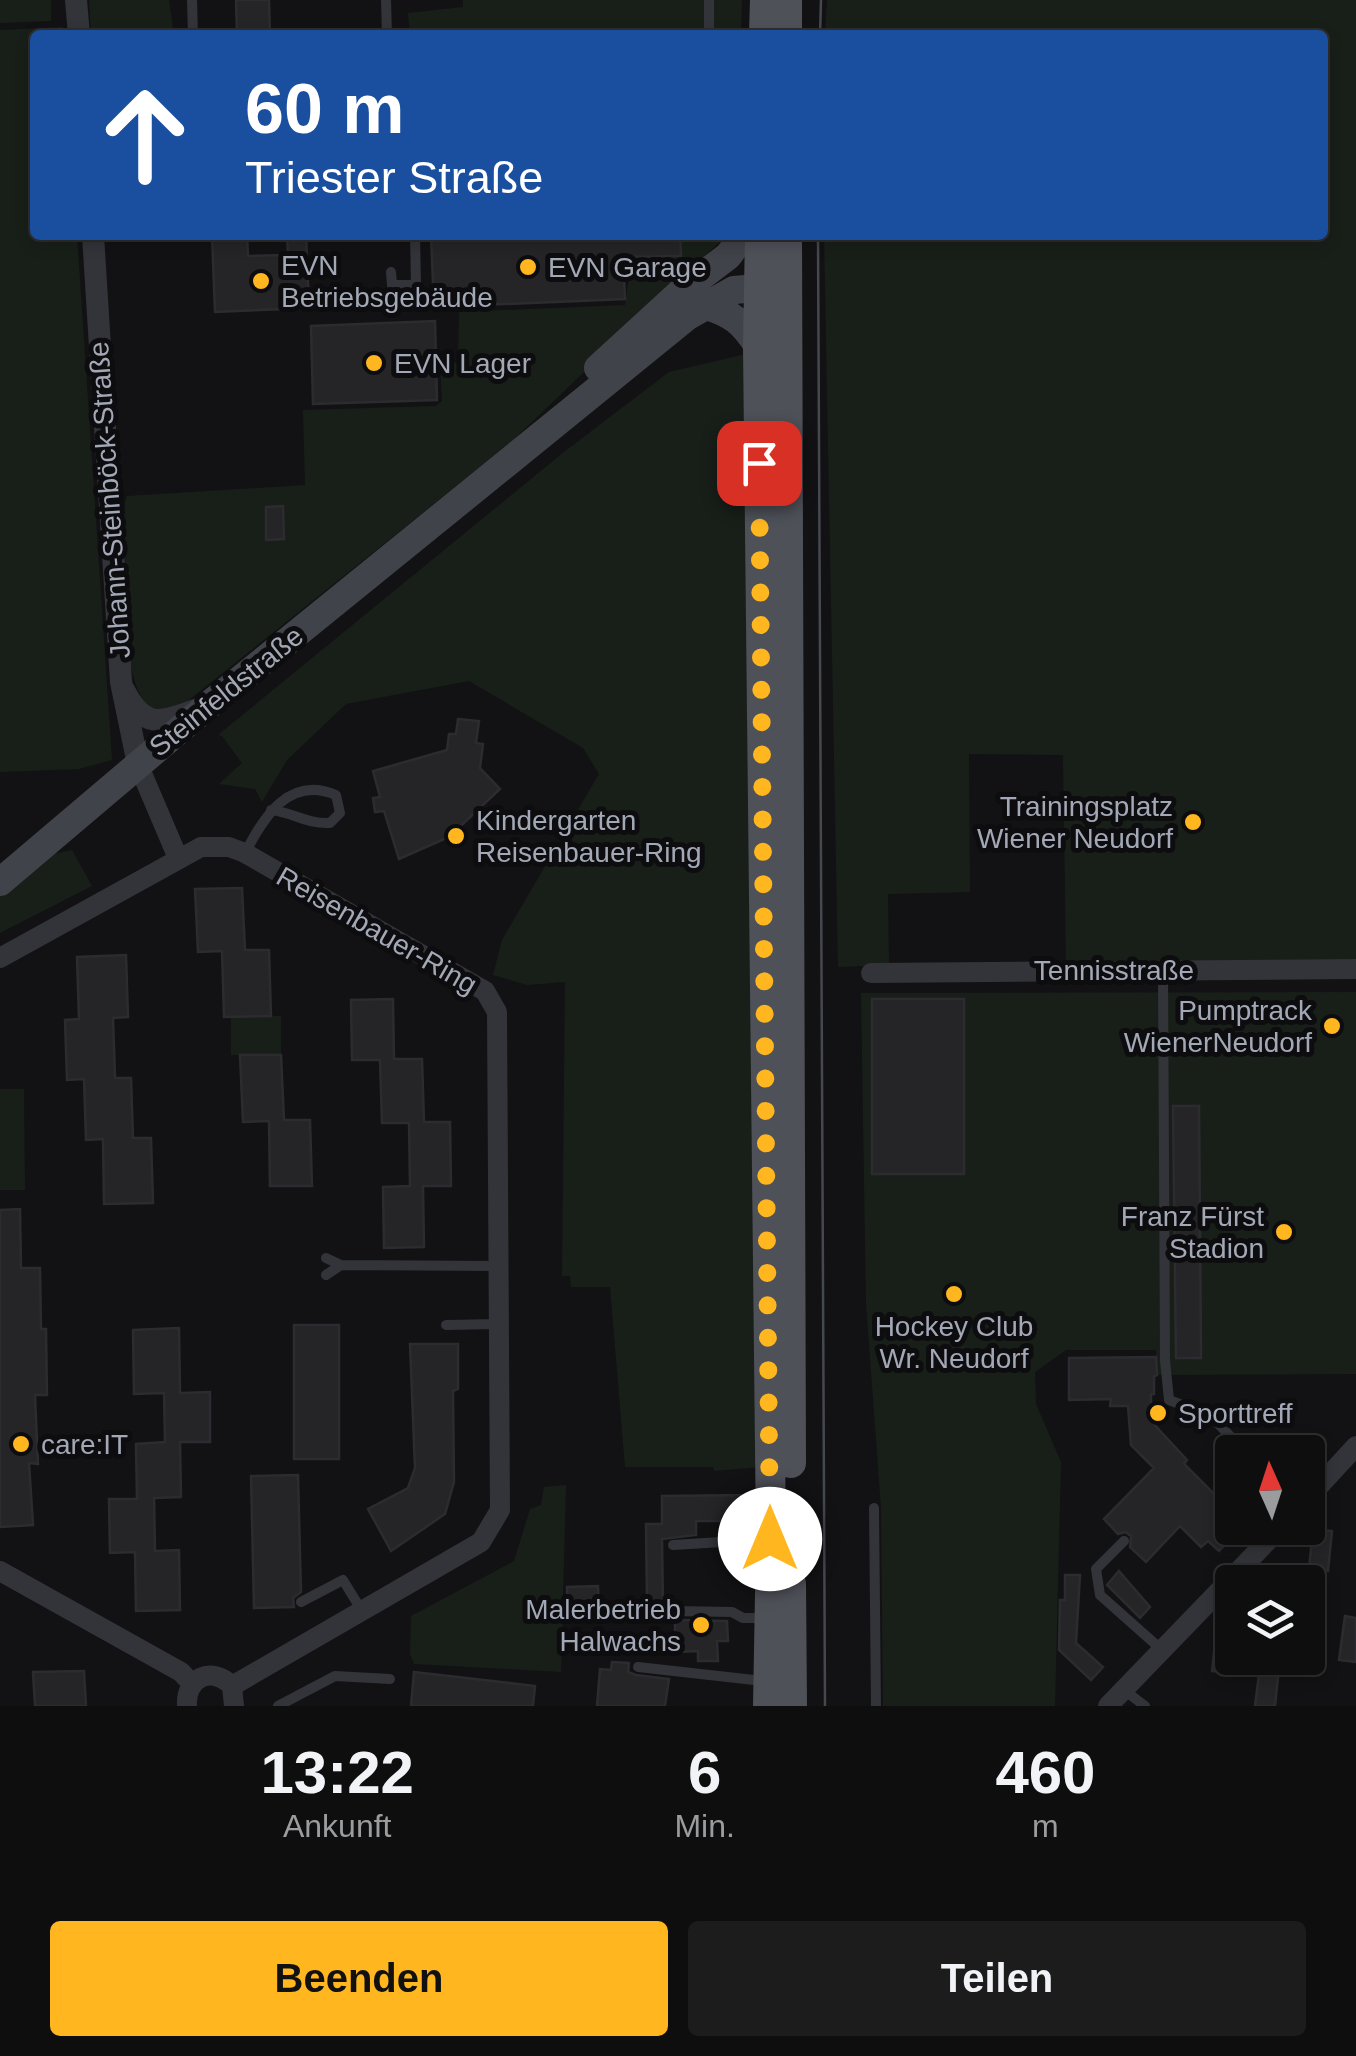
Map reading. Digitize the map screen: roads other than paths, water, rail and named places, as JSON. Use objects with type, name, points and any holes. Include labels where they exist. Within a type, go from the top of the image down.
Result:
[{"type":"main road","points":[[764,30],[765,0]]},
{"type":"main road","points":[[787,0],[788,30]]},
{"type":"main road","name":"Steinfeldstraße","points":[[455,504],[638,330],[728,256],[740,240]]},
{"type":"main road","points":[[761,240],[773,281],[780,1401],[770,1539],[768,1694]]},
{"type":"main road","points":[[785,240],[758,346],[780,1401],[792,1706]]},
{"type":"main road","points":[[710,272],[734,268],[773,281]]},
{"type":"main road","name":"Steinfeldstraße","points":[[1,878],[688,316],[734,290],[773,281]]},
{"type":"main road","points":[[707,306],[729,312],[742,322],[758,346]]},
{"type":"street","points":[[76,0],[79,30]]},
{"type":"street","name":"Johann-Steinböck-Straße","points":[[93,240],[121,682],[138,764]]},
{"type":"street","points":[[121,682],[134,710],[158,721],[165,722],[210,704]]},
{"type":"street","points":[[138,764],[178,858]]},
{"type":"street","name":"Reisenbauer-Ring","points":[[0,958],[200,847],[229,848],[485,991],[493,1000],[500,1027],[500,1510],[481,1542],[362,1612],[233,1696],[217,1675],[199,1678],[192,1684]]},
{"type":"street","name":"Tennisstraße","points":[[871,973],[1356,969]]},
{"type":"street","points":[[1325,1480],[1356,1446]]},
{"type":"street","points":[[1108,1706],[1264,1545]]},
{"type":"street","points":[[0,1572],[181,1672],[192,1684],[187,1693],[188,1706]]},
{"type":"lane","points":[[192,0],[193,30]]},
{"type":"lane","points":[[386,0],[387,30]]},
{"type":"lane","points":[[709,30],[710,0]]},
{"type":"lane","points":[[391,272],[392,284],[416,285],[415,240]]},
{"type":"lane","points":[[244,853],[270,810],[292,795],[317,788],[336,795],[340,813],[330,823],[310,824],[294,813],[270,810]]},
{"type":"lane","points":[[1163,970],[1165,1360],[1169,1400],[1210,1416],[1228,1435]]},
{"type":"lane","points":[[326,1258],[341,1265],[500,1266]]},
{"type":"lane","points":[[326,1274],[341,1265]]},
{"type":"lane","points":[[446,1325],[499,1324]]},
{"type":"lane","points":[[874,1508],[876,1706]]},
{"type":"lane","points":[[673,1545],[770,1539]]},
{"type":"lane","points":[[1124,1541],[1096,1570],[1100,1595],[1162,1650]]},
{"type":"lane","points":[[301,1602],[343,1580],[362,1612]]},
{"type":"lane","points":[[672,1611],[732,1612],[743,1618],[771,1618]]},
{"type":"lane","points":[[638,1667],[768,1694]]},
{"type":"lane","points":[[278,1706],[335,1676],[390,1680]]},
{"type":"lane","points":[[1124,1689],[1144,1706]]},
{"type":"tram line","points":[[820,30],[821,0]]},
{"type":"tram line","points":[[818,240],[825,1706]]},
{"type":"place","name":"EVN Garage","points":[[528,267]]},
{"type":"place","name":"EVN Betriebsgebäude","points":[[261,281]]},
{"type":"place","name":"EVN Lager","points":[[374,363]]},
{"type":"place","name":"Trainingsplatz Wiener Neudorf","points":[[1193,822]]},
{"type":"place","name":"Kindergarten Reisenbauer-Ring","points":[[456,836]]},
{"type":"place","name":"Pumptrack WienerNeudorf","points":[[1332,1026]]},
{"type":"place","name":"Franz Fürst Stadion","points":[[1284,1232]]},
{"type":"place","name":"Hockey Club Wr. Neudorf","points":[[954,1294]]},
{"type":"place","name":"Sporttreff","points":[[1158,1413]]},
{"type":"place","name":"care:IT","points":[[21,1444]]},
{"type":"place","name":"Malerbetrieb Halwachs","points":[[701,1625]]}]
